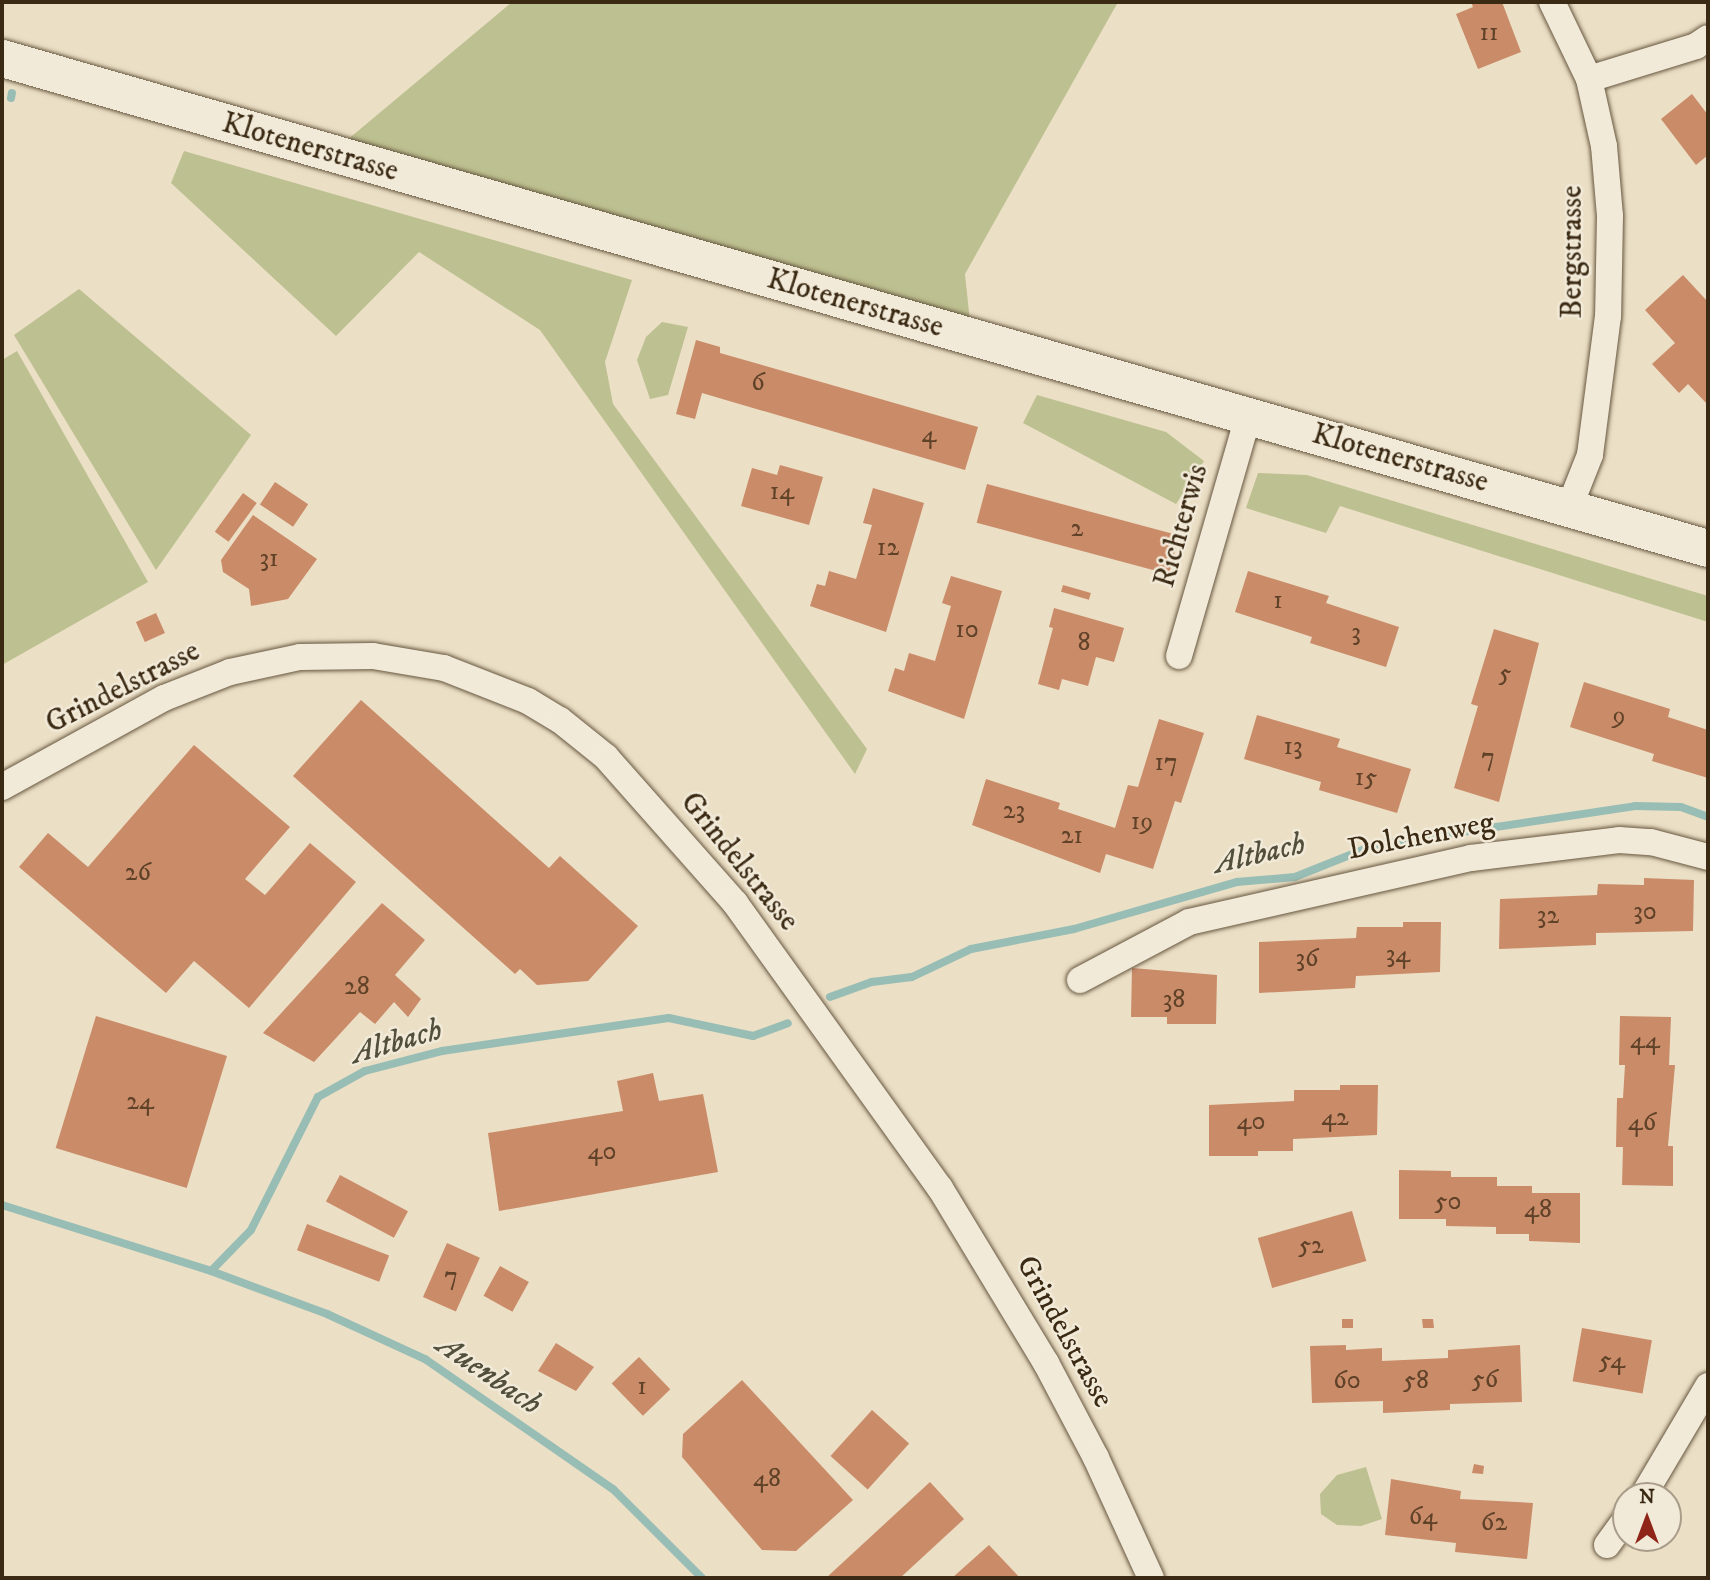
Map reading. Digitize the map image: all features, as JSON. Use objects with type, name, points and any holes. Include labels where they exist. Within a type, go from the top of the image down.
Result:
[{"type":"main road","name":"Klotenerstrasse","points":[[2,58],[525,211],[1249,414],[1708,548]]},
{"type":"street","name":"Bergstrasse","points":[[1552,2],[1589,79],[1604,146],[1610,216],[1608,317],[1590,455],[1569,508]]},
{"type":"street","points":[[1589,79],[1704,48]]},
{"type":"street","name":"Richterwis","points":[[1179,656],[1249,414]]},
{"type":"street","name":"Grindelstrasse","points":[[2,787],[164,698],[230,671],[300,657],[373,656],[444,668],[528,701],[559,720],[606,757],[735,904],[940,1188],[1046,1363],[1097,1458],[1151,1578]]},
{"type":"street","name":"Dolchenweg","points":[[1080,980],[1159,934],[1189,922],[1471,859],[1619,840],[1651,842],[1708,857]]},
{"type":"street","points":[[1651,1482],[1708,1386]]},
{"type":"street","points":[[1607,1545],[1612,1538]]},
{"type":"green space","points":[[512,2],[1118,2],[965,274],[970,322],[346,141]]},
{"type":"green space","points":[[184,151],[632,280],[605,362],[613,404],[867,749],[855,774],[540,330],[419,252],[336,336],[171,183]]},
{"type":"green space","points":[[79,289],[251,435],[156,570],[14,335]]},
{"type":"green space","points":[[662,322],[688,327],[668,395],[650,399],[637,360],[646,337]]},
{"type":"green space","points":[[17,351],[148,582],[2,665],[2,360]]},
{"type":"green space","points":[[1037,395],[1166,432],[1204,461],[1176,504],[1023,423]]},
{"type":"green space","points":[[1258,473],[1307,475],[1708,596],[1708,622],[1340,506],[1326,533],[1246,508]]},
{"type":"green space","points":[[1366,1467],[1382,1519],[1361,1526],[1337,1525],[1321,1514],[1320,1494],[1337,1475]]},
{"type":"building","points":[[1471,2],[1502,2],[1521,52],[1478,69],[1456,14],[1473,7]]},
{"type":"building","points":[[1692,94],[1708,115],[1708,155],[1696,165],[1661,119]]},
{"type":"building","points":[[1683,275],[1708,302],[1708,405],[1688,384],[1679,393],[1652,364],[1675,343],[1645,310]]},
{"type":"building","points":[[696,340],[720,347],[720,353],[978,427],[965,470],[702,393],[695,419],[676,414]]},
{"type":"building","points":[[780,465],[823,477],[809,525],[741,506],[752,468],[777,475]]},
{"type":"building","points":[[275,482],[308,504],[293,527],[260,504]]},
{"type":"building","points":[[987,484],[1179,536],[1169,574],[977,523]]},
{"type":"building","points":[[873,488],[924,503],[886,632],[810,606],[817,584],[825,586],[829,571],[856,579],[872,525],[863,523]]},
{"type":"building","points":[[243,493],[257,503],[229,542],[215,532]]},
{"type":"building","points":[[253,515],[317,559],[288,599],[251,606],[249,589],[223,572],[221,560]]},
{"type":"building","points":[[1248,571],[1329,596],[1326,603],[1399,627],[1386,667],[1310,643],[1312,637],[1235,612]]},
{"type":"building","points":[[951,576],[1002,591],[964,719],[888,691],[895,668],[904,671],[909,653],[935,661],[951,606],[942,603]]},
{"type":"building","points":[[1063,585],[1091,593],[1089,600],[1061,592]]},
{"type":"building","points":[[1054,608],[1124,628],[1114,662],[1096,657],[1088,686],[1062,679],[1059,690],[1038,684],[1053,628],[1049,627]]},
{"type":"building","points":[[156,613],[165,633],[145,642],[136,622]]},
{"type":"building","points":[[1494,629],[1539,643],[1499,802],[1454,788],[1478,706],[1471,704]]},
{"type":"building","points":[[1584,682],[1670,709],[1668,717],[1708,730],[1708,778],[1652,761],[1654,754],[1570,727]]},
{"type":"building","points":[[361,700],[549,868],[560,856],[638,926],[588,981],[537,985],[520,969],[515,974],[293,776]]},
{"type":"building","points":[[1257,715],[1340,739],[1337,747],[1411,769],[1397,813],[1319,790],[1321,782],[1244,759]]},
{"type":"building","points":[[1159,719],[1204,733],[1181,803],[1175,801],[1153,869],[1106,854],[1100,873],[972,825],[986,779],[1060,803],[1058,809],[1115,828],[1128,785],[1138,787]]},
{"type":"building","points":[[194,745],[290,827],[245,879],[265,895],[310,843],[356,882],[249,1008],[194,961],[166,993],[19,867],[48,833],[88,867]]},
{"type":"building","points":[[1644,878],[1694,880],[1693,931],[1596,933],[1596,945],[1499,949],[1500,899],[1597,895],[1598,884],[1644,885]]},
{"type":"building","points":[[382,903],[425,940],[395,975],[421,999],[408,1017],[394,1002],[375,1024],[360,1012],[314,1062],[263,1033]]},
{"type":"building","points":[[1403,922],[1441,922],[1440,972],[1356,976],[1355,988],[1259,993],[1259,942],[1356,938],[1357,927],[1403,927]]},
{"type":"building","points":[[1132,968],[1217,975],[1216,1024],[1167,1024],[1167,1017],[1131,1017]]},
{"type":"building","points":[[96,1016],[227,1056],[187,1188],[56,1148]]},
{"type":"building","points":[[1620,1016],[1671,1017],[1669,1065],[1675,1065],[1668,1146],[1673,1146],[1673,1186],[1622,1185],[1623,1147],[1616,1147],[1617,1098],[1623,1098],[1625,1065],[1619,1065]]},
{"type":"building","points":[[653,1073],[659,1101],[703,1094],[718,1172],[499,1211],[488,1133],[623,1111],[617,1081]]},
{"type":"building","points":[[1340,1085],[1378,1085],[1377,1135],[1293,1139],[1293,1151],[1258,1151],[1258,1156],[1209,1156],[1209,1105],[1294,1101],[1294,1090],[1340,1090]]},
{"type":"building","points":[[1399,1170],[1451,1171],[1451,1177],[1497,1177],[1497,1186],[1532,1186],[1532,1193],[1580,1193],[1580,1243],[1529,1241],[1529,1234],[1496,1234],[1496,1227],[1446,1226],[1446,1219],[1399,1219]]},
{"type":"building","points":[[340,1175],[408,1211],[394,1238],[326,1201]]},
{"type":"building","points":[[1352,1211],[1366,1261],[1272,1288],[1258,1238]]},
{"type":"building","points":[[307,1224],[389,1256],[379,1282],[297,1250]]},
{"type":"building","points":[[447,1243],[480,1258],[456,1312],[423,1297]]},
{"type":"building","points":[[500,1266],[529,1282],[512,1312],[484,1296]]},
{"type":"building","points":[[1342,1319],[1353,1319],[1353,1328],[1342,1328]]},
{"type":"building","points":[[1422,1319],[1433,1319],[1434,1328],[1423,1328]]},
{"type":"building","points":[[1582,1328],[1652,1340],[1643,1394],[1573,1381]]},
{"type":"building","points":[[556,1343],[594,1367],[576,1391],[538,1371]]},
{"type":"building","points":[[1346,1345],[1346,1350],[1382,1348],[1382,1361],[1448,1358],[1448,1350],[1520,1345],[1522,1402],[1450,1404],[1450,1410],[1383,1413],[1383,1401],[1312,1403],[1310,1346]]},
{"type":"building","points":[[639,1357],[670,1389],[643,1416],[612,1383]]},
{"type":"building","points":[[742,1380],[853,1500],[796,1551],[762,1550],[682,1457],[683,1434]]},
{"type":"building","points":[[872,1410],[909,1443],[868,1490],[831,1456]]},
{"type":"building","points":[[1474,1464],[1484,1466],[1483,1474],[1472,1473]]},
{"type":"building","points":[[1391,1479],[1461,1491],[1460,1499],[1533,1503],[1527,1559],[1455,1552],[1456,1543],[1385,1535]]},
{"type":"building","points":[[930,1482],[964,1519],[900,1578],[826,1578]]},
{"type":"building","points":[[989,1545],[1020,1578],[952,1578]]},
{"type":"waterway","points":[[11,98],[12,93]]},
{"type":"waterway","name":"Altbach","points":[[830,997],[872,982],[912,977],[971,949],[1074,929],[1237,882],[1295,877],[1375,845],[1635,806],[1681,807],[1708,817]]},
{"type":"waterway","name":"Altbach","points":[[211,1271],[251,1230],[318,1097],[365,1071],[442,1051],[669,1018],[753,1036],[788,1023]]},
{"type":"waterway","name":"Auenbach","points":[[2,1205],[211,1271],[327,1314],[425,1359],[613,1489],[702,1578]]}]
